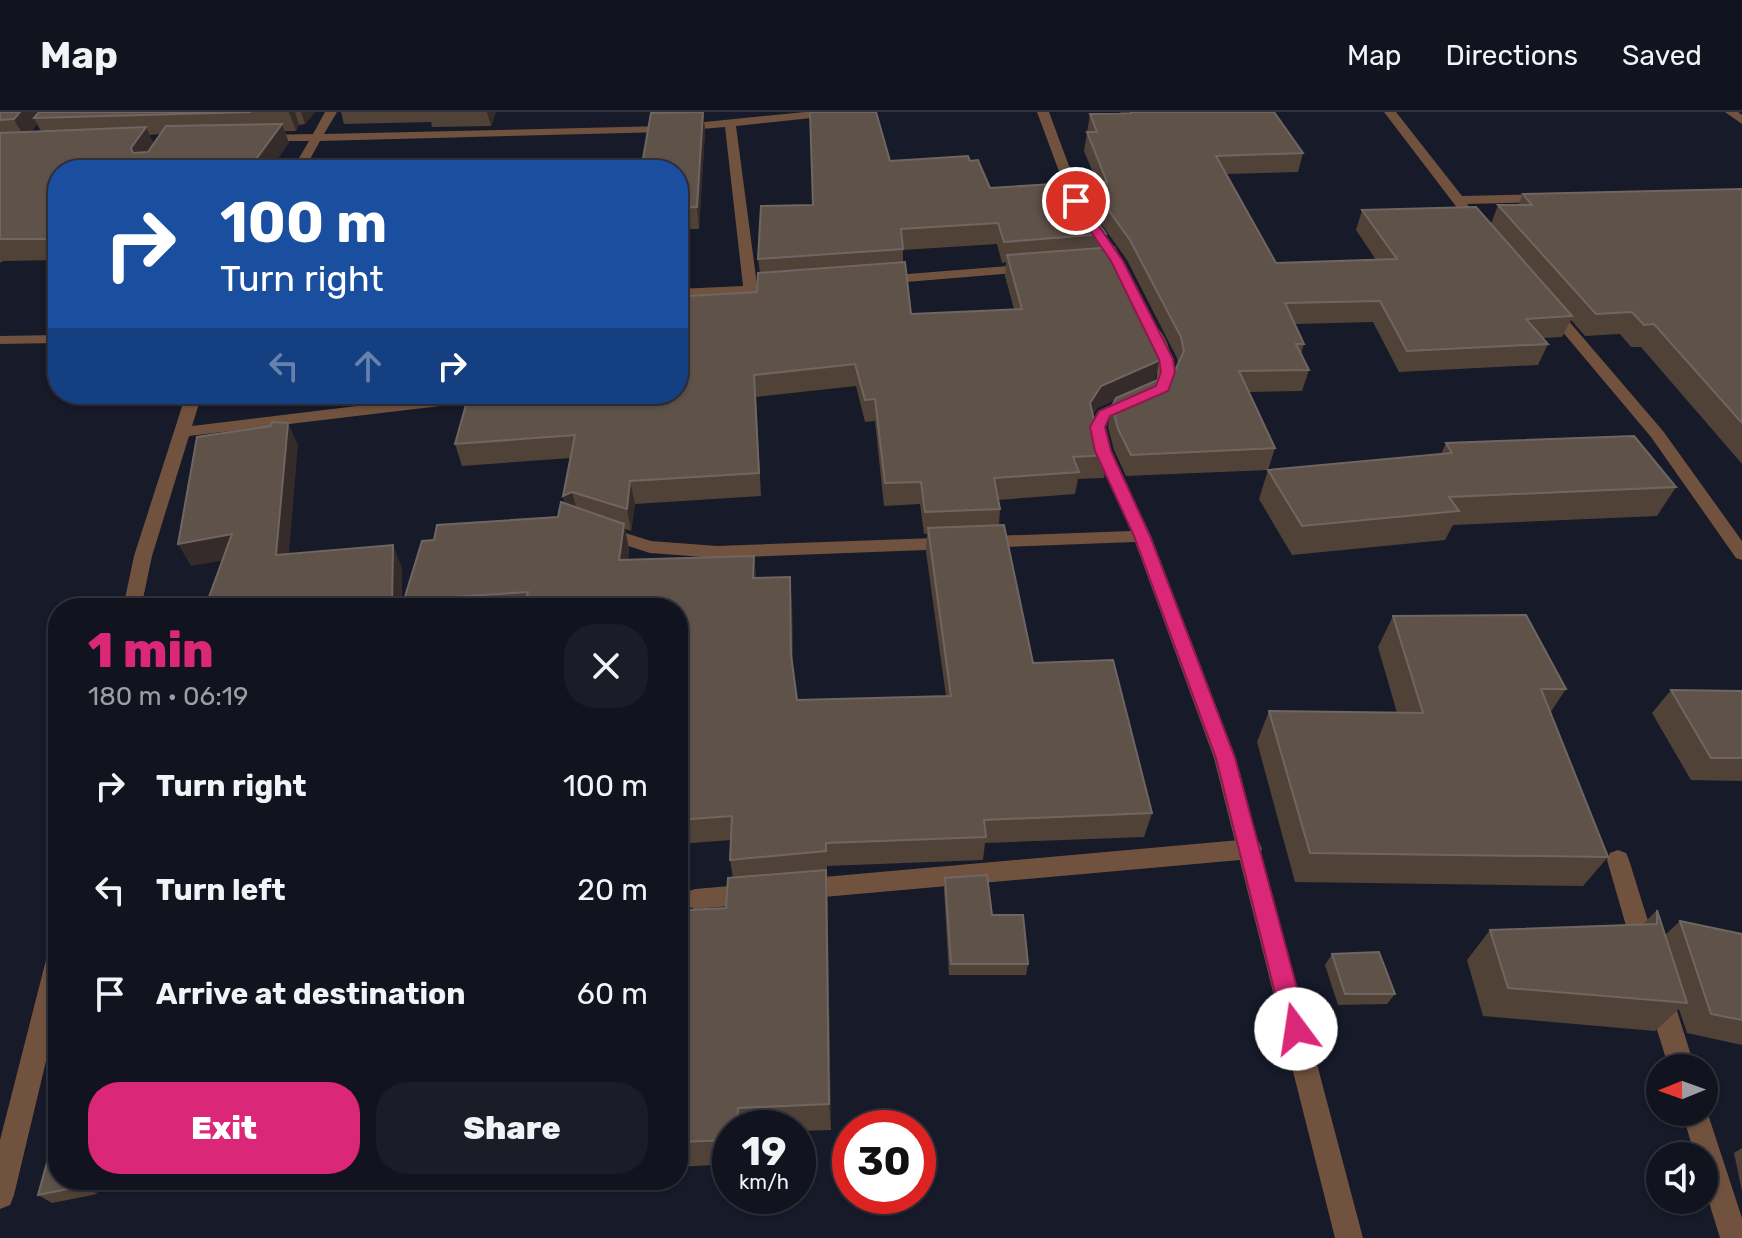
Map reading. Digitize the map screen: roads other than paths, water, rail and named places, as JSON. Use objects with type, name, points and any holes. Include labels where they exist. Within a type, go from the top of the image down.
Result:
[{"type":"street","points":[[304,160],[331,112]]},
{"type":"street","points":[[244,139],[541,134],[730,123],[840,112]]},
{"type":"street","points":[[1043,112],[1076,201],[1117,261],[1131,289]]},
{"type":"street","points":[[1390,112],[1488,237]]},
{"type":"street","points":[[1731,112],[1742,121]]},
{"type":"street","points":[[730,123],[751,290]]},
{"type":"street","points":[[1456,200],[1567,198]]},
{"type":"street","points":[[1101,262],[1117,261]]},
{"type":"street","points":[[863,281],[1054,266]]},
{"type":"street","points":[[688,293],[799,286]]},
{"type":"street","points":[[1540,297],[1657,434],[1742,554]]},
{"type":"street","points":[[1145,317],[1166,359],[1168,372],[1163,388],[1104,414],[1097,427],[1103,451],[1142,536],[1225,758],[1251,849],[1349,1238]]},
{"type":"street","points":[[0,340],[48,339]]},
{"type":"street","points":[[134,598],[143,556],[191,404]]},
{"type":"street","points":[[184,432],[415,404]]},
{"type":"street","points":[[591,528],[650,547],[717,552],[1142,536]]},
{"type":"street","points":[[695,899],[1251,849]]},
{"type":"street","points":[[1618,860],[1678,1054]]},
{"type":"street","points":[[0,1195],[48,1001]]},
{"type":"street","points":[[1699,1126],[1734,1238]]}]
